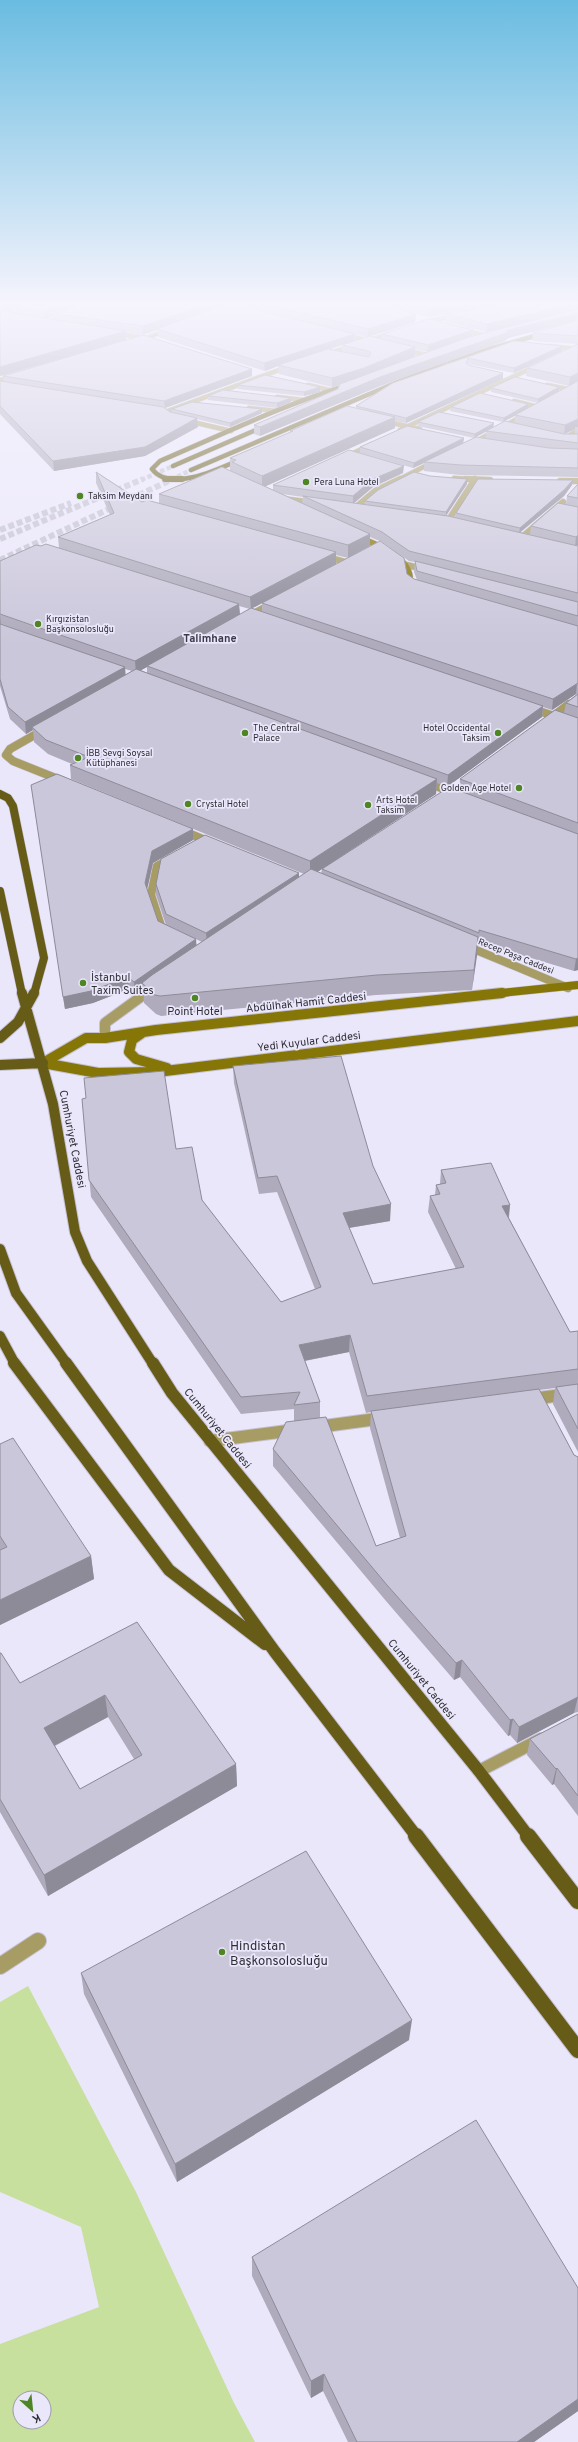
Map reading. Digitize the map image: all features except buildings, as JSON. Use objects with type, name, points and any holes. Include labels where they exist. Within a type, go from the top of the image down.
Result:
[{"type":"main road","points":[[250,455],[196,477],[180,479],[160,476],[152,469],[160,461],[263,417]]},
{"type":"main road","points":[[191,470],[313,417]]},
{"type":"main road","points":[[173,466],[272,423]]},
{"type":"main road","points":[[215,470],[222,474]]},
{"type":"main road","points":[[277,498],[298,508]]},
{"type":"main road","points":[[353,534],[407,565],[411,575],[410,582],[422,587]]},
{"type":"main road","points":[[0,794],[8,798],[13,806],[44,958],[41,977],[26,1012],[0,1038]]},
{"type":"main road","name":"Cumhuriyet Caddesi","points":[[0,891],[26,1012],[43,1063],[66,1171],[74,1232],[87,1261],[172,1393],[479,1772],[578,1901]]},
{"type":"main road","name":"Abdülhak Hamit Caddesi","points":[[43,1063],[86,1038],[105,1038],[156,1030],[568,988],[578,985]]},
{"type":"main road","name":"Yedi Kuyular Caddesi","points":[[43,1063],[98,1073],[137,1073],[177,1070],[578,1021]]},
{"type":"main road","points":[[156,1030],[139,1033],[132,1039],[129,1045],[129,1052],[136,1059],[148,1064],[177,1070]]},
{"type":"main road","points":[[0,1065],[43,1063]]},
{"type":"main road","points":[[0,1249],[16,1293],[275,1652],[537,1993],[578,2050]]},
{"type":"main road","points":[[0,1336],[10,1357],[169,1570],[275,1652]]},
{"type":"street","points":[[171,417],[231,431]]},
{"type":"street","points":[[396,432],[426,417]]},
{"type":"street","points":[[473,443],[521,417]]},
{"type":"street","points":[[377,420],[423,430]]},
{"type":"street","points":[[496,426],[511,429]]},
{"type":"street","points":[[563,439],[578,430]]},
{"type":"street","points":[[556,438],[570,440]]},
{"type":"street","points":[[336,460],[376,442]]},
{"type":"street","points":[[466,444],[481,444]]},
{"type":"street","points":[[350,454],[364,458]]},
{"type":"street","points":[[355,508],[375,491],[439,459]]},
{"type":"street","points":[[406,470],[424,475]]},
{"type":"street","points":[[444,478],[498,480]]},
{"type":"street","points":[[448,521],[475,479]]},
{"type":"street","points":[[552,480],[578,481]]},
{"type":"street","points":[[277,498],[324,504]]},
{"type":"street","points":[[521,538],[563,502]]},
{"type":"street","points":[[348,507],[363,509]]},
{"type":"street","points":[[557,508],[564,509]]},
{"type":"street","points":[[440,520],[455,523]]},
{"type":"street","points":[[514,536],[528,540]]},
{"type":"street","points":[[318,555],[352,562],[342,567]]},
{"type":"street","points":[[407,565],[436,573]]},
{"type":"street","points":[[238,621],[279,599]]},
{"type":"street","points":[[244,612],[259,616]]},
{"type":"street","points":[[541,725],[578,698]]},
{"type":"street","points":[[523,706],[578,724]]},
{"type":"street","points":[[50,726],[10,749],[6,755],[13,761],[72,785]]},
{"type":"street","points":[[420,781],[464,797]]},
{"type":"street","points":[[175,827],[219,845]]},
{"type":"street","points":[[191,847],[205,840]]},
{"type":"street","points":[[174,935],[162,929],[152,895],[157,866],[177,855]]},
{"type":"street","name":"Recep Paşa Caddesi","points":[[453,941],[568,988]]},
{"type":"street","points":[[105,1038],[105,1023],[162,982]]},
{"type":"street","points":[[517,1401],[578,1393]]},
{"type":"street","points":[[541,1398],[548,1412]]},
{"type":"street","points":[[210,1440],[399,1416]]},
{"type":"street","points":[[479,1772],[550,1735]]},
{"type":"street","points":[[0,1966],[38,1941]]},
{"type":"green space","points":[[28,1986],[136,2192],[234,2403],[255,2442],[0,2442],[0,2344],[99,2307],[81,2227],[0,2192],[0,2002]]},
{"type":"tunnel","points":[[141,480],[173,466]]},
{"type":"tunnel","points":[[173,479],[191,470]]},
{"type":"tunnel","points":[[0,539],[143,479]]},
{"type":"tunnel","points":[[0,560],[173,479]]},
{"type":"tunnel","points":[[0,530],[71,503]]},
{"type":"place","name":"Pera Luna Hotel","points":[[306,482]]},
{"type":"place","name":"Taksim Meydanı","points":[[80,496]]},
{"type":"place","name":"Kırgızistan Başkonsolosluğu","points":[[38,624]]},
{"type":"place","name":"The Central Palace","points":[[245,733]]},
{"type":"place","name":"Hotel Occidental Taksim","points":[[498,733]]},
{"type":"place","name":"İBB Sevgi Soysal Kütüphanesi","points":[[78,758]]},
{"type":"place","name":"Golden Age Hotel","points":[[519,788]]},
{"type":"place","name":"Crystal Hotel","points":[[188,804]]},
{"type":"place","name":"Arts Hotel Taksim","points":[[368,805]]},
{"type":"place","name":"İstanbul Taxim Suites","points":[[83,983]]},
{"type":"place","name":"Point Hotel","points":[[195,998]]},
{"type":"place","name":"Hindistan Başkonsolosluğu","points":[[222,1952]]},
{"type":"district","name":"Talimhane","points":[[210,638]]}]
